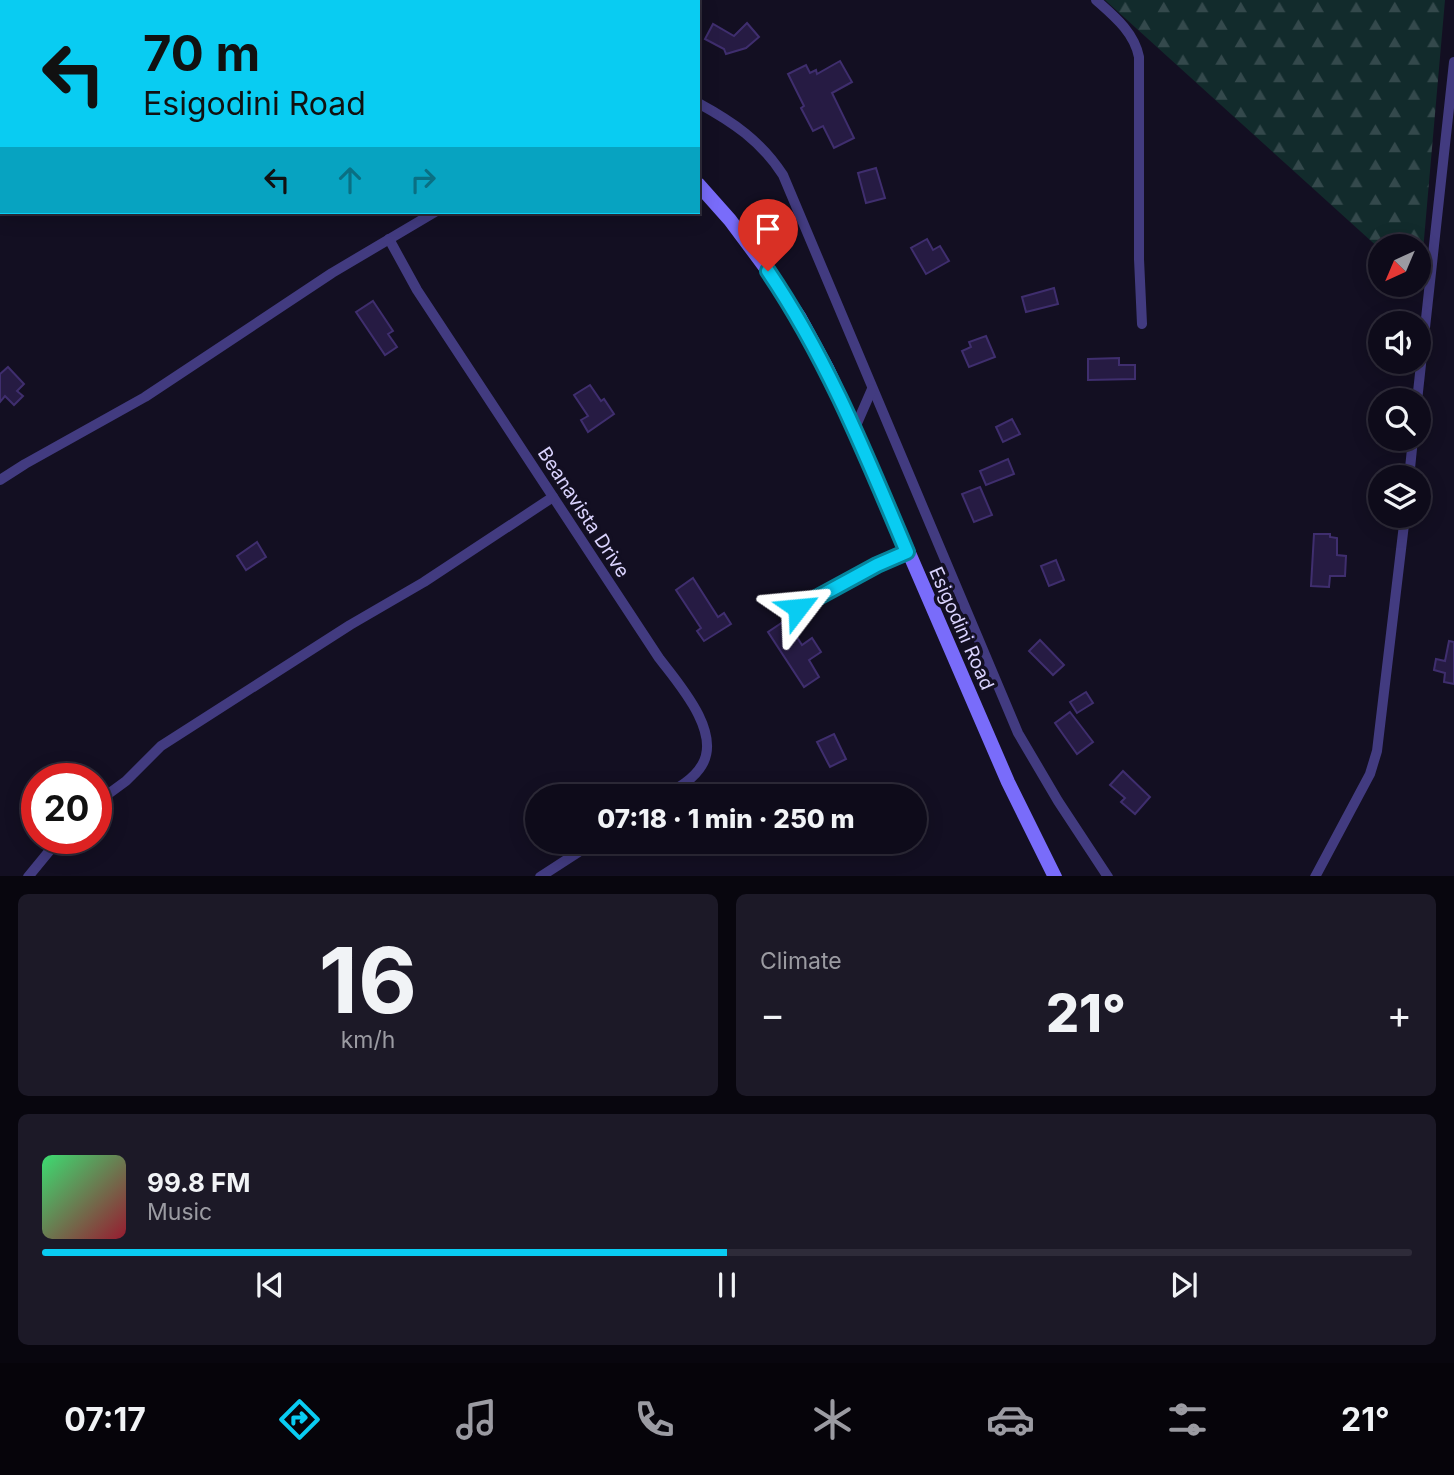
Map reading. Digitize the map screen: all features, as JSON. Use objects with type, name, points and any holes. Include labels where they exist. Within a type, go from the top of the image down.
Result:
[{"type":"main road","name":"Esigodini Road","points":[[700,186],[737,230],[800,318],[855,428],[1008,782],[1055,876]]},
{"type":"street","points":[[1096,0],[1130,35],[1137,46],[1139,57],[1139,259],[1142,324]]},
{"type":"street","points":[[1418,388],[1454,62]]},
{"type":"street","points":[[700,104],[726,118],[757,141],[783,175],[1017,733],[1107,876]]},
{"type":"street","points":[[0,480],[145,397],[332,273],[432,214]]},
{"type":"street","name":"Beanavista Drive","points":[[389,239],[416,290],[659,658],[691,698],[708,747],[703,764],[683,784]]},
{"type":"street","points":[[855,428],[872,389]]},
{"type":"street","points":[[112,791],[161,746],[350,625],[424,582],[553,497]]},
{"type":"street","points":[[1316,876],[1370,774],[1377,751],[1404,528]]},
{"type":"street","points":[[29,876],[47,854]]},
{"type":"street","points":[[542,876],[575,854]]},
{"type":"lane","points":[[798,608],[877,565],[907,552]]},
{"type":"green space","points":[[1105,0],[1445,0],[1424,234],[1368,234],[1368,238]]},
{"type":"building","points":[[747,23],[759,37],[746,48],[726,54],[724,49],[705,39],[713,24],[734,36]]},
{"type":"building","points":[[840,61],[852,82],[832,93],[854,138],[834,148],[823,126],[813,131],[788,74],[806,65],[810,73],[816,70],[817,74]]},
{"type":"building","points":[[876,168],[885,198],[866,203],[858,173]]},
{"type":"building","points":[[927,239],[933,250],[940,246],[949,261],[926,274],[911,248]]},
{"type":"building","points":[[1054,288],[1058,304],[1026,312],[1022,297]]},
{"type":"building","points":[[373,301],[393,331],[388,334],[397,347],[385,355],[356,312]]},
{"type":"building","points":[[986,336],[995,357],[969,367],[962,351],[971,347],[969,342]]},
{"type":"building","points":[[1119,358],[1119,365],[1135,365],[1135,379],[1088,380],[1088,359]]},
{"type":"building","points":[[8,367],[24,384],[17,391],[23,396],[14,405],[5,396],[0,402],[0,374]]},
{"type":"building","points":[[590,385],[614,414],[588,432],[581,420],[588,416],[574,395]]},
{"type":"building","points":[[1012,419],[1020,434],[1003,442],[996,427]]},
{"type":"building","points":[[1008,459],[1014,474],[986,485],[980,471]]},
{"type":"building","points":[[980,487],[992,515],[974,522],[962,494]]},
{"type":"building","points":[[1314,534],[1330,534],[1330,537],[1337,538],[1337,555],[1346,556],[1345,576],[1330,576],[1329,587],[1311,586]]},
{"type":"building","points":[[257,542],[266,557],[246,570],[237,556]]},
{"type":"building","points":[[1056,560],[1064,580],[1049,586],[1041,566]]},
{"type":"building","points":[[693,578],[718,617],[724,613],[731,624],[704,641],[697,631],[701,628],[676,590]]},
{"type":"building","points":[[786,620],[802,645],[812,638],[821,652],[809,660],[819,677],[804,687],[768,632]]},
{"type":"building","points":[[1040,640],[1064,665],[1053,675],[1029,651]]},
{"type":"building","points":[[1449,641],[1454,642],[1454,684],[1444,682],[1445,673],[1434,670],[1436,659],[1445,661]]},
{"type":"building","points":[[1086,692],[1093,703],[1077,713],[1070,702]]},
{"type":"building","points":[[1070,712],[1093,742],[1077,754],[1055,723]]},
{"type":"building","points":[[834,734],[846,759],[830,767],[817,742]]},
{"type":"building","points":[[1123,771],[1150,797],[1135,814],[1121,802],[1125,798],[1110,785]]},
{"type":"route","points":[[768,271],[800,318],[827,368],[907,552],[877,565],[798,608]]}]
